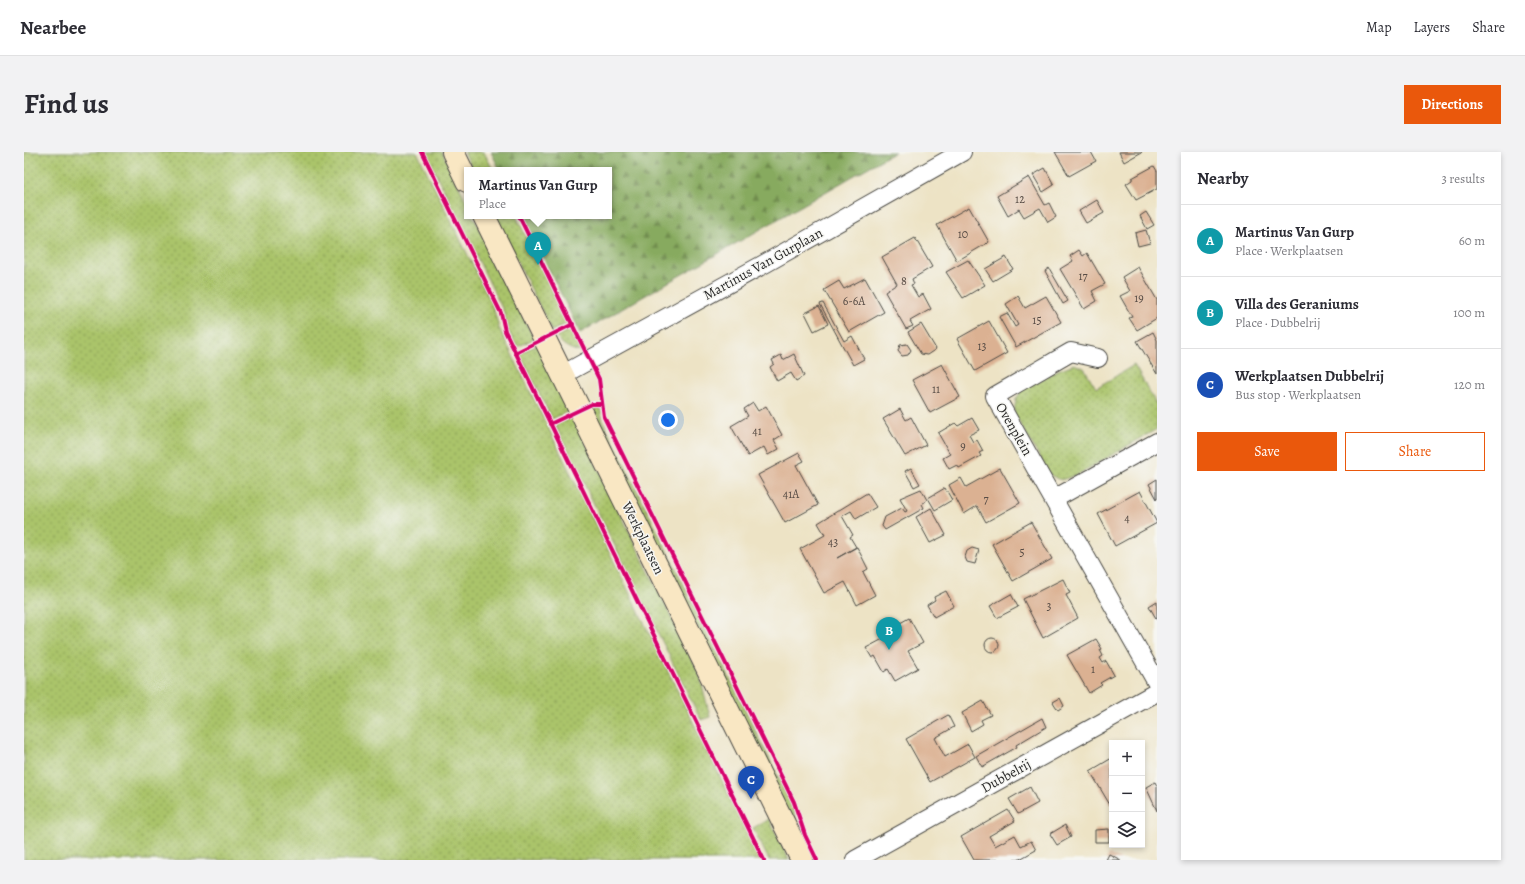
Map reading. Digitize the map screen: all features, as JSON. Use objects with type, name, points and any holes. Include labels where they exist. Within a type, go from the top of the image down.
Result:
[{"type":"main road","points":[[453,152],[464,175]]},
{"type":"main road","name":"Werkplaatsen","points":[[485,219],[802,860]]},
{"type":"street","name":"Martinus Van Gurplaan","points":[[562,375],[766,263],[962,152]]},
{"type":"street","name":"Ovenplein","points":[[1098,358],[1071,352],[995,396],[1157,684]]},
{"type":"street","points":[[1054,500],[1157,442]]},
{"type":"street","name":"Dubbelrij","points":[[855,860],[1157,692]]},
{"type":"green space","points":[[24,152],[417,152],[492,304],[499,328],[761,860],[24,860]]},
{"type":"green space","points":[[425,152],[442,152],[464,197],[464,219],[474,219],[534,339],[517,347],[507,329],[504,312]]},
{"type":"green space","points":[[464,152],[484,152],[492,167],[472,167]]},
{"type":"green space","points":[[491,152],[895,152],[580,333],[524,219],[612,219],[612,167],[498,167]]},
{"type":"green space","points":[[496,219],[517,219],[568,323],[552,331]]},
{"type":"green space","points":[[571,329],[582,352],[568,347],[556,337]]},
{"type":"green space","points":[[537,345],[569,411],[552,419],[519,353]]},
{"type":"green space","points":[[1074,364],[1084,368],[1096,388],[1134,365],[1157,405],[1157,429],[1077,475],[1061,480],[1050,475],[1014,413],[1016,399],[1022,390],[1058,370]]},
{"type":"green space","points":[[600,408],[603,421],[794,809],[800,837],[590,409]]},
{"type":"green space","points":[[573,417],[700,676],[710,717],[701,720],[555,425]]},
{"type":"green space","points":[[769,819],[789,860],[769,860],[753,828]]},
{"type":"building","points":[[1055,152],[1091,152],[1096,161],[1069,176]]},
{"type":"building","points":[[1119,152],[1142,152],[1124,162]]},
{"type":"building","points":[[1154,166],[1157,171],[1157,189],[1136,200],[1126,184],[1132,180],[1132,178]]},
{"type":"building","points":[[1045,168],[1054,185],[1043,192],[1033,175]]},
{"type":"building","points":[[1029,177],[1045,205],[1049,203],[1056,217],[1048,222],[1040,208],[1024,217],[1019,209],[1008,216],[997,196]]},
{"type":"building","points":[[1097,200],[1104,213],[1086,223],[1079,211]]},
{"type":"building","points":[[969,207],[989,242],[957,261],[937,225]]},
{"type":"building","points":[[1146,212],[1154,225],[1147,229],[1140,216]]},
{"type":"building","points":[[1146,230],[1150,243],[1138,246],[1135,233]]},
{"type":"building","points":[[915,238],[932,267],[912,279],[914,284],[911,285],[918,297],[923,294],[931,309],[910,321],[913,326],[906,329],[885,292],[897,284],[882,257]]},
{"type":"building","points":[[1079,250],[1083,256],[1087,253],[1105,284],[1092,291],[1097,301],[1084,309],[1060,269],[1073,261],[1070,256]]},
{"type":"building","points":[[1006,257],[1013,269],[993,281],[985,269]]},
{"type":"building","points":[[968,260],[985,285],[963,298],[946,272]]},
{"type":"building","points":[[1138,267],[1157,300],[1157,318],[1137,330],[1129,318],[1132,317],[1120,296],[1130,291],[1122,277]]},
{"type":"building","points":[[1049,268],[1068,301],[1063,304],[1045,271]]},
{"type":"building","points":[[865,278],[884,312],[849,332],[824,290],[839,281],[844,289]]},
{"type":"building","points":[[1018,296],[1025,308],[1046,296],[1061,322],[1016,347],[999,317],[1007,313],[1015,327],[1018,325],[1006,304]]},
{"type":"building","points":[[823,303],[844,341],[852,336],[864,359],[853,365],[820,304]]},
{"type":"building","points":[[819,306],[828,324],[814,331],[805,313]]},
{"type":"building","points":[[989,321],[1007,353],[975,371],[957,339]]},
{"type":"building","points":[[921,324],[936,349],[927,355],[921,354],[908,332]]},
{"type":"building","points":[[1153,332],[1157,340],[1157,374],[1137,341]]},
{"type":"building","points":[[907,344],[911,350],[908,355],[902,356],[898,351],[900,345]]},
{"type":"building","points":[[794,354],[804,376],[796,381],[791,373],[777,381],[770,367],[774,364],[772,360],[781,355],[783,360]]},
{"type":"building","points":[[942,364],[960,397],[930,413],[912,380]]},
{"type":"building","points":[[753,403],[758,411],[766,406],[782,435],[774,440],[779,449],[768,455],[764,447],[748,456],[731,426],[748,416],[744,409]]},
{"type":"building","points":[[900,409],[906,420],[911,417],[926,445],[905,456],[883,419]]},
{"type":"building","points":[[972,418],[979,430],[969,435],[973,442],[977,440],[983,451],[979,453],[981,456],[959,468],[957,465],[949,469],[943,458],[950,454],[938,433],[955,423],[958,426]]},
{"type":"building","points":[[799,453],[804,461],[796,465],[818,505],[785,523],[758,475]]},
{"type":"building","points":[[911,468],[920,484],[914,487],[905,471]]},
{"type":"building","points":[[1000,468],[1020,503],[986,522],[977,506],[964,514],[949,485],[961,478],[966,487]]},
{"type":"building","points":[[1157,479],[1157,499],[1149,484]]},
{"type":"building","points":[[945,488],[952,500],[935,510],[928,498]]},
{"type":"building","points":[[921,489],[927,500],[922,504],[924,508],[885,530],[882,526],[885,517],[902,508],[905,512],[907,511],[900,498]]},
{"type":"building","points":[[1140,491],[1157,523],[1115,546],[1098,514]]},
{"type":"building","points":[[867,493],[876,507],[856,519],[851,511],[842,516],[853,535],[850,537],[856,547],[837,558],[857,547],[868,569],[863,572],[875,595],[857,605],[845,582],[824,593],[800,549],[825,535],[818,523]]},
{"type":"building","points":[[931,508],[946,535],[930,543],[916,517]]},
{"type":"building","points":[[1031,522],[1052,559],[1013,581],[992,544]]},
{"type":"building","points":[[972,548],[979,550],[975,564],[967,562],[965,557],[967,551]]},
{"type":"building","points":[[1063,579],[1070,593],[1066,595],[1078,618],[1043,638],[1023,599]]},
{"type":"building","points":[[946,591],[954,606],[934,617],[927,605],[935,600],[934,597]]},
{"type":"building","points":[[1011,594],[1018,607],[997,618],[990,606]]},
{"type":"building","points":[[1157,601],[1157,620],[1149,606]]},
{"type":"building","points":[[909,618],[923,643],[908,651],[918,668],[895,681],[888,669],[884,672],[875,656],[872,658],[866,648],[896,632],[893,627]]},
{"type":"building","points":[[992,638],[997,640],[999,645],[997,650],[992,652],[987,650],[985,645],[987,640]]},
{"type":"building","points":[[1096,639],[1102,649],[1100,650],[1103,656],[1100,658],[1103,663],[1106,661],[1114,675],[1100,683],[1102,685],[1089,693],[1067,655]]},
{"type":"building","points":[[1060,698],[1064,706],[1058,710],[1053,702]]},
{"type":"building","points":[[983,701],[991,715],[981,720],[983,724],[971,731],[962,713]]},
{"type":"building","points":[[948,715],[954,727],[935,738],[945,757],[968,744],[975,757],[930,782],[906,739]]},
{"type":"building","points":[[1042,718],[1046,727],[1016,745],[1017,747],[982,767],[976,756]]},
{"type":"building","points":[[1109,760],[1109,803],[1090,771]]},
{"type":"building","points":[[1155,782],[1157,786],[1157,811],[1146,787]]},
{"type":"building","points":[[1030,787],[1038,803],[1018,814],[1009,799]]},
{"type":"building","points":[[1008,810],[1015,821],[989,836],[995,846],[1015,835],[1021,846],[1031,841],[1036,850],[1018,860],[974,860],[961,837]]},
{"type":"building","points":[[1065,825],[1071,837],[1057,845],[1050,834]]},
{"type":"building","points":[[1109,829],[1109,842],[1095,842],[1095,830]]},
{"type":"building","points":[[1109,854],[1121,860],[1106,860]]},
{"type":"cycle path","points":[[422,152],[501,313],[505,331],[764,860]]},
{"type":"cycle path","points":[[520,219],[599,379],[604,417],[794,802],[805,835],[817,860]]},
{"type":"cycle path","points":[[515,353],[573,324]]},
{"type":"cycle path","points":[[550,424],[592,404],[602,404]]},
{"type":"place","name":"Martinus Van Gurp","points":[[538,265]]},
{"type":"place","name":"Villa des Geraniums","points":[[889,650]]},
{"type":"place","name":"Werkplaatsen Dubbelrij","points":[[751,799]]}]
